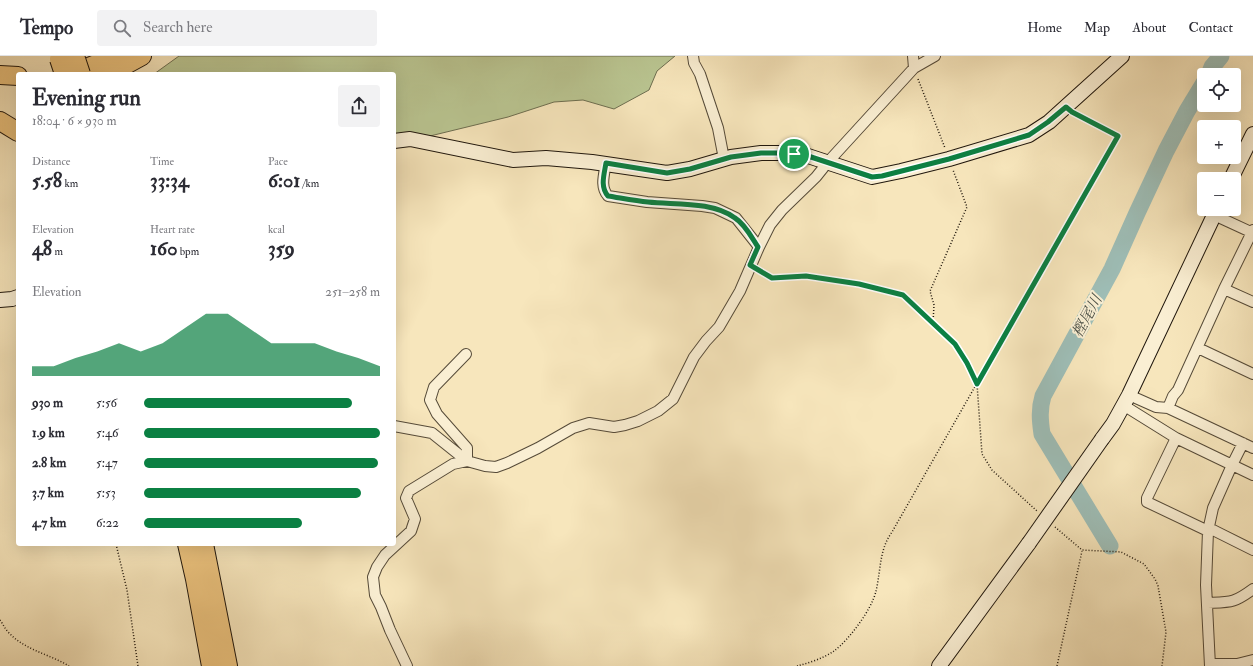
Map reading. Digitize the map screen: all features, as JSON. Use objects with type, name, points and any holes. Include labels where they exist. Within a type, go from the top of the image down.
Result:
[{"type":"highway","points":[[80,56],[85,72]]},
{"type":"highway","points":[[63,64],[86,68],[116,56]]},
{"type":"highway","points":[[109,72],[120,68],[142,56]]},
{"type":"highway","points":[[63,64],[77,72]]},
{"type":"highway","points":[[0,75],[16,76]]},
{"type":"highway","points":[[0,86],[16,87]]},
{"type":"highway","points":[[0,121],[16,131]]},
{"type":"highway","points":[[187,546],[195,579],[211,666]]},
{"type":"highway","points":[[204,546],[228,666]]},
{"type":"street","points":[[693,56],[694,63],[700,74],[718,128],[724,159]]},
{"type":"street","points":[[913,56],[914,68]]},
{"type":"street","points":[[396,426],[432,433],[467,461],[485,466],[496,467],[538,448],[573,428],[589,423],[614,427],[625,425],[638,421],[658,411],[673,399],[694,357],[719,326],[740,291],[758,247],[770,225],[816,177],[914,68],[935,56]]},
{"type":"street","points":[[396,141],[410,139],[513,160],[546,158],[606,163],[667,173],[690,169],[724,159],[761,153],[780,153],[808,156],[872,177],[949,159],[1029,135],[1066,107],[1122,56]]},
{"type":"street","points":[[1234,172],[1253,134]]},
{"type":"street","points":[[606,163],[603,183],[604,190],[608,196],[647,202],[715,208],[736,218],[758,247]]},
{"type":"street","points":[[939,666],[1029,543],[1112,424],[1126,400],[1214,216]]},
{"type":"street","points":[[1168,408],[1198,348],[1224,289],[1253,232],[1223,216]]},
{"type":"street","points":[[1224,289],[1253,302]]},
{"type":"street","points":[[0,300],[16,298]]},
{"type":"street","points":[[1198,348],[1253,374]]},
{"type":"street","points":[[466,354],[434,387],[430,400],[437,414],[467,448],[467,461]]},
{"type":"street","points":[[1126,400],[1156,407],[1168,408],[1253,448]]},
{"type":"street","points":[[1126,400],[1176,438],[1253,475]]},
{"type":"street","points":[[1176,438],[1147,498],[1147,502],[1208,531],[1213,530],[1253,550]]},
{"type":"street","points":[[1243,443],[1213,508],[1208,531],[1206,585],[1210,665],[1237,664],[1253,660]]},
{"type":"street","points":[[396,545],[411,531],[415,519],[406,498],[409,491],[453,464],[467,461]]},
{"type":"street","points":[[395,546],[385,555],[377,567],[373,577],[375,594],[407,666]]},
{"type":"street","points":[[1208,603],[1234,601],[1253,589]]},
{"type":"path","points":[[914,68],[967,208],[930,291],[934,305],[933,323]]},
{"type":"path","points":[[797,666],[820,658],[834,650],[848,637],[869,607],[876,592],[882,552],[887,539],[1118,136],[1072,112],[1066,107]]},
{"type":"path","points":[[750,265],[772,278],[806,276],[859,284],[903,295],[955,344],[967,363],[977,384],[982,454],[992,470],[1037,510]]},
{"type":"path","points":[[1054,525],[1082,550],[1121,552],[1144,564],[1148,569],[1158,586],[1166,632],[1162,666]]},
{"type":"path","points":[[117,546],[128,590],[138,666]]},
{"type":"path","points":[[1057,666],[1082,550]]},
{"type":"path","points":[[0,620],[8,632],[19,642],[68,666]]},
{"type":"green space","points":[[179,56],[675,56],[657,71],[649,90],[614,109],[583,100],[554,102],[508,117],[430,136],[396,136],[396,72],[157,72]]},
{"type":"waterway","name":"樫尾川","points":[[1212,68],[1221,56]]},
{"type":"waterway","name":"樫尾川","points":[[1110,546],[1042,434],[1040,415],[1041,405],[1043,396],[1112,269],[1166,151],[1197,95]]},
{"type":"route","points":[[1066,107],[1072,112],[1118,136],[977,384],[967,363],[955,344],[903,295],[891,291],[831,279],[806,276],[772,278],[750,265],[758,247],[740,221],[725,212],[715,208],[702,206],[647,202],[608,196],[603,186],[606,163],[667,173],[690,169],[731,157],[744,155],[761,153],[794,154],[808,156],[828,162],[863,175],[872,177],[882,176],[949,159],[1029,135],[1066,107]]}]
